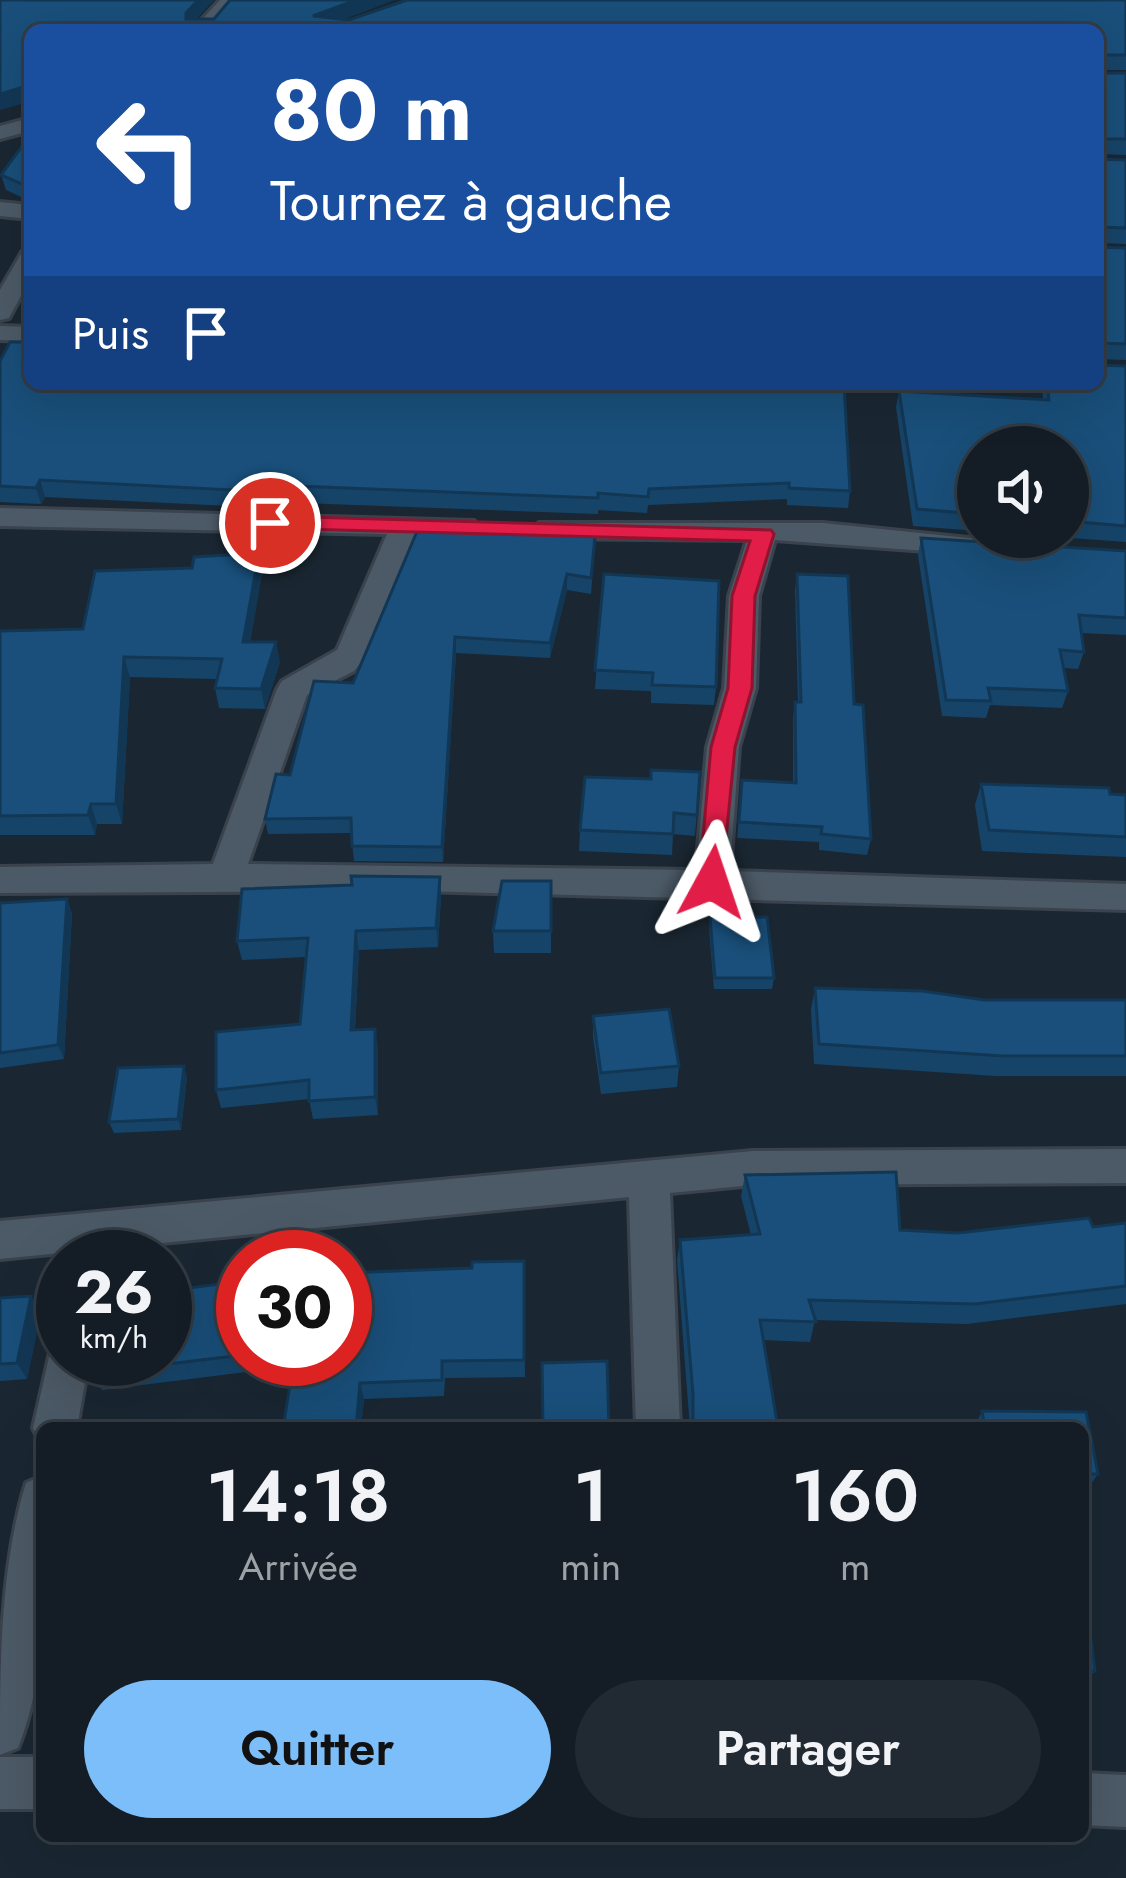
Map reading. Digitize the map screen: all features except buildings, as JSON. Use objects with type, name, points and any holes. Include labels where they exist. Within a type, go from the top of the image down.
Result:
[{"type":"street","points":[[208,24],[230,0]]},
{"type":"street","points":[[0,313],[24,268]]},
{"type":"street","points":[[0,517],[823,532],[957,544]]},
{"type":"street","points":[[227,874],[293,689],[343,664],[351,654],[405,526]]},
{"type":"street","points":[[712,882],[723,747],[740,688],[744,596],[763,534]]},
{"type":"street","points":[[0,880],[227,874],[712,882],[1126,897]]},
{"type":"street","points":[[192,1233],[753,1168],[1126,1166]]},
{"type":"street","points":[[650,1179],[658,1422]]},
{"type":"street","points":[[0,1240],[36,1242]]},
{"type":"street","points":[[56,1422],[63,1386]]},
{"type":"street","points":[[0,1730],[36,1532]]},
{"type":"street","points":[[0,1783],[36,1783]]},
{"type":"street","points":[[1089,1799],[1126,1801]]},
{"type":"route","points":[[270,523],[763,534],[744,596],[740,688],[723,747],[712,882]]}]
